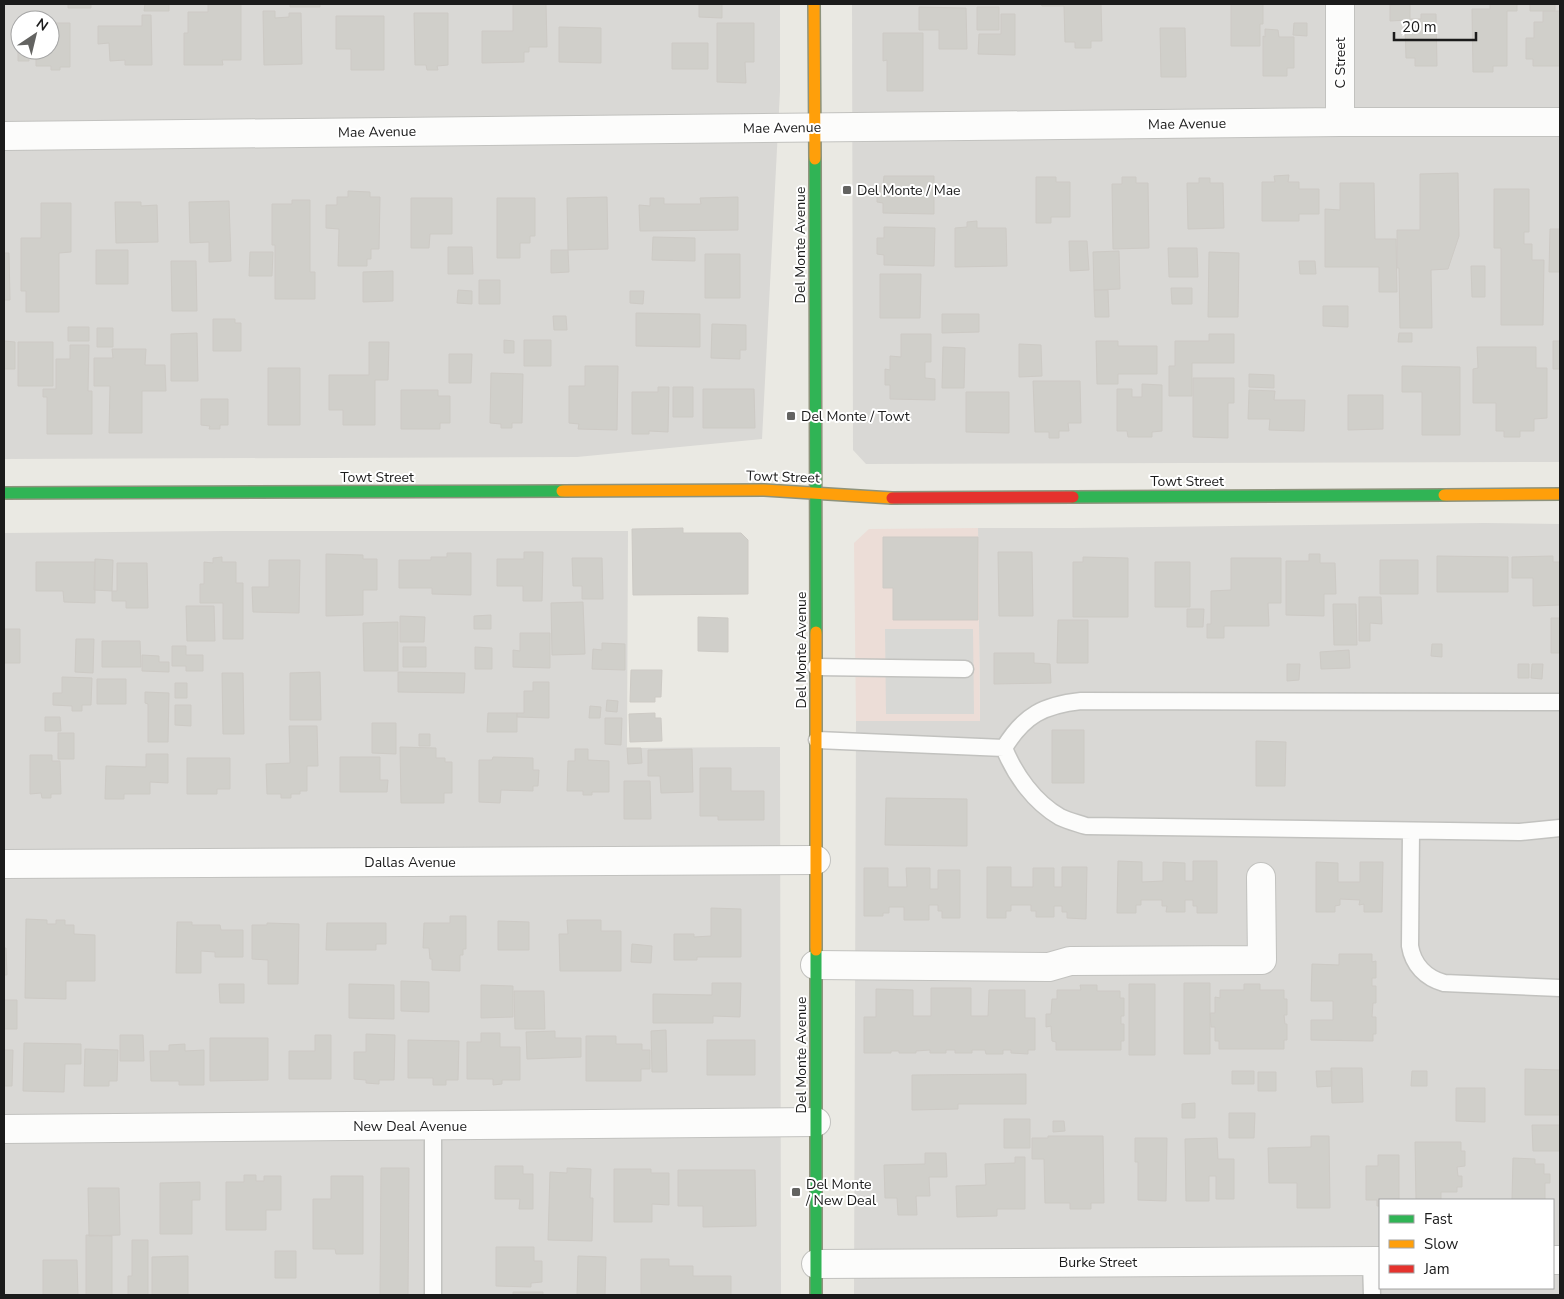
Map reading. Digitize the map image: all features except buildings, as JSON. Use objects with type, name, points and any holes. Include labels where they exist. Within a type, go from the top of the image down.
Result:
[{"type":"street","name":"Del Monte Avenue","points":[[814,4],[817,740],[815,965],[816,1295]]},
{"type":"street","name":"C Street","points":[[1340,4],[1340,122]]},
{"type":"street","name":"Mae Avenue","points":[[4,136],[1340,122],[1560,122]]},
{"type":"street","name":"Towt Street","points":[[4,493],[755,490],[816,492],[864,498],[1560,494]]},
{"type":"street","name":"Dallas Avenue","points":[[4,864],[816,860]]},
{"type":"street","points":[[815,965],[1049,967],[1070,961],[1262,960],[1261,877]]},
{"type":"street","name":"New Deal Avenue","points":[[4,1130],[816,1122]]},
{"type":"street","name":"Burke Street","points":[[816,1264],[1376,1260]]},
{"type":"lane","points":[[816,667],[965,669]]},
{"type":"lane","points":[[1004,748],[1019,727],[1038,711],[1064,703],[1081,701],[1560,702]]},
{"type":"lane","points":[[817,740],[1004,748]]},
{"type":"lane","points":[[1004,748],[1011,765],[1021,780],[1045,806],[1060,817],[1086,826],[1520,832],[1560,828]]},
{"type":"lane","points":[[1410,831],[1410,946],[1414,959],[1422,971],[1435,980],[1444,983],[1560,988]]},
{"type":"lane","points":[[433,1126],[433,1295]]},
{"type":"lane","points":[[1372,1295],[1376,1260]]},
{"type":"shaded area","points":[[4,4],[780,4],[780,91],[762,439],[577,457],[4,459]]},
{"type":"shaded area","points":[[852,4],[1560,4],[1560,462],[866,464],[853,450]]},
{"type":"shaded area","points":[[1484,523],[1560,524],[1560,1295],[854,1295],[856,721],[980,721],[978,528]]},
{"type":"shaded area","points":[[978,528],[980,721],[856,721],[854,543],[869,529]]},
{"type":"shaded area","points":[[628,531],[627,748],[780,747],[781,1295],[4,1295],[4,533]]},
{"type":"shaded area","points":[[885,629],[973,629],[974,714],[886,714]]},
{"type":"traffic: fast","points":[[815,159],[816,632]]},
{"type":"traffic: fast","points":[[4,493],[562,491]]},
{"type":"traffic: fast","points":[[1073,497],[1444,495]]},
{"type":"traffic: fast","points":[[816,950],[816,1295]]},
{"type":"traffic: slow","points":[[814,4],[815,159]]},
{"type":"traffic: slow","points":[[562,491],[764,490],[892,498]]},
{"type":"traffic: slow","points":[[1444,495],[1560,494]]},
{"type":"traffic: slow","points":[[816,632],[816,950]]},
{"type":"traffic: jam","points":[[892,498],[1073,497]]},
{"type":"place","name":"Del Monte / Mae","points":[[847,190]]},
{"type":"place","name":"Del Monte / Towt","points":[[791,416]]},
{"type":"place","name":"Del Monte / New Deal","points":[[796,1192]]}]
